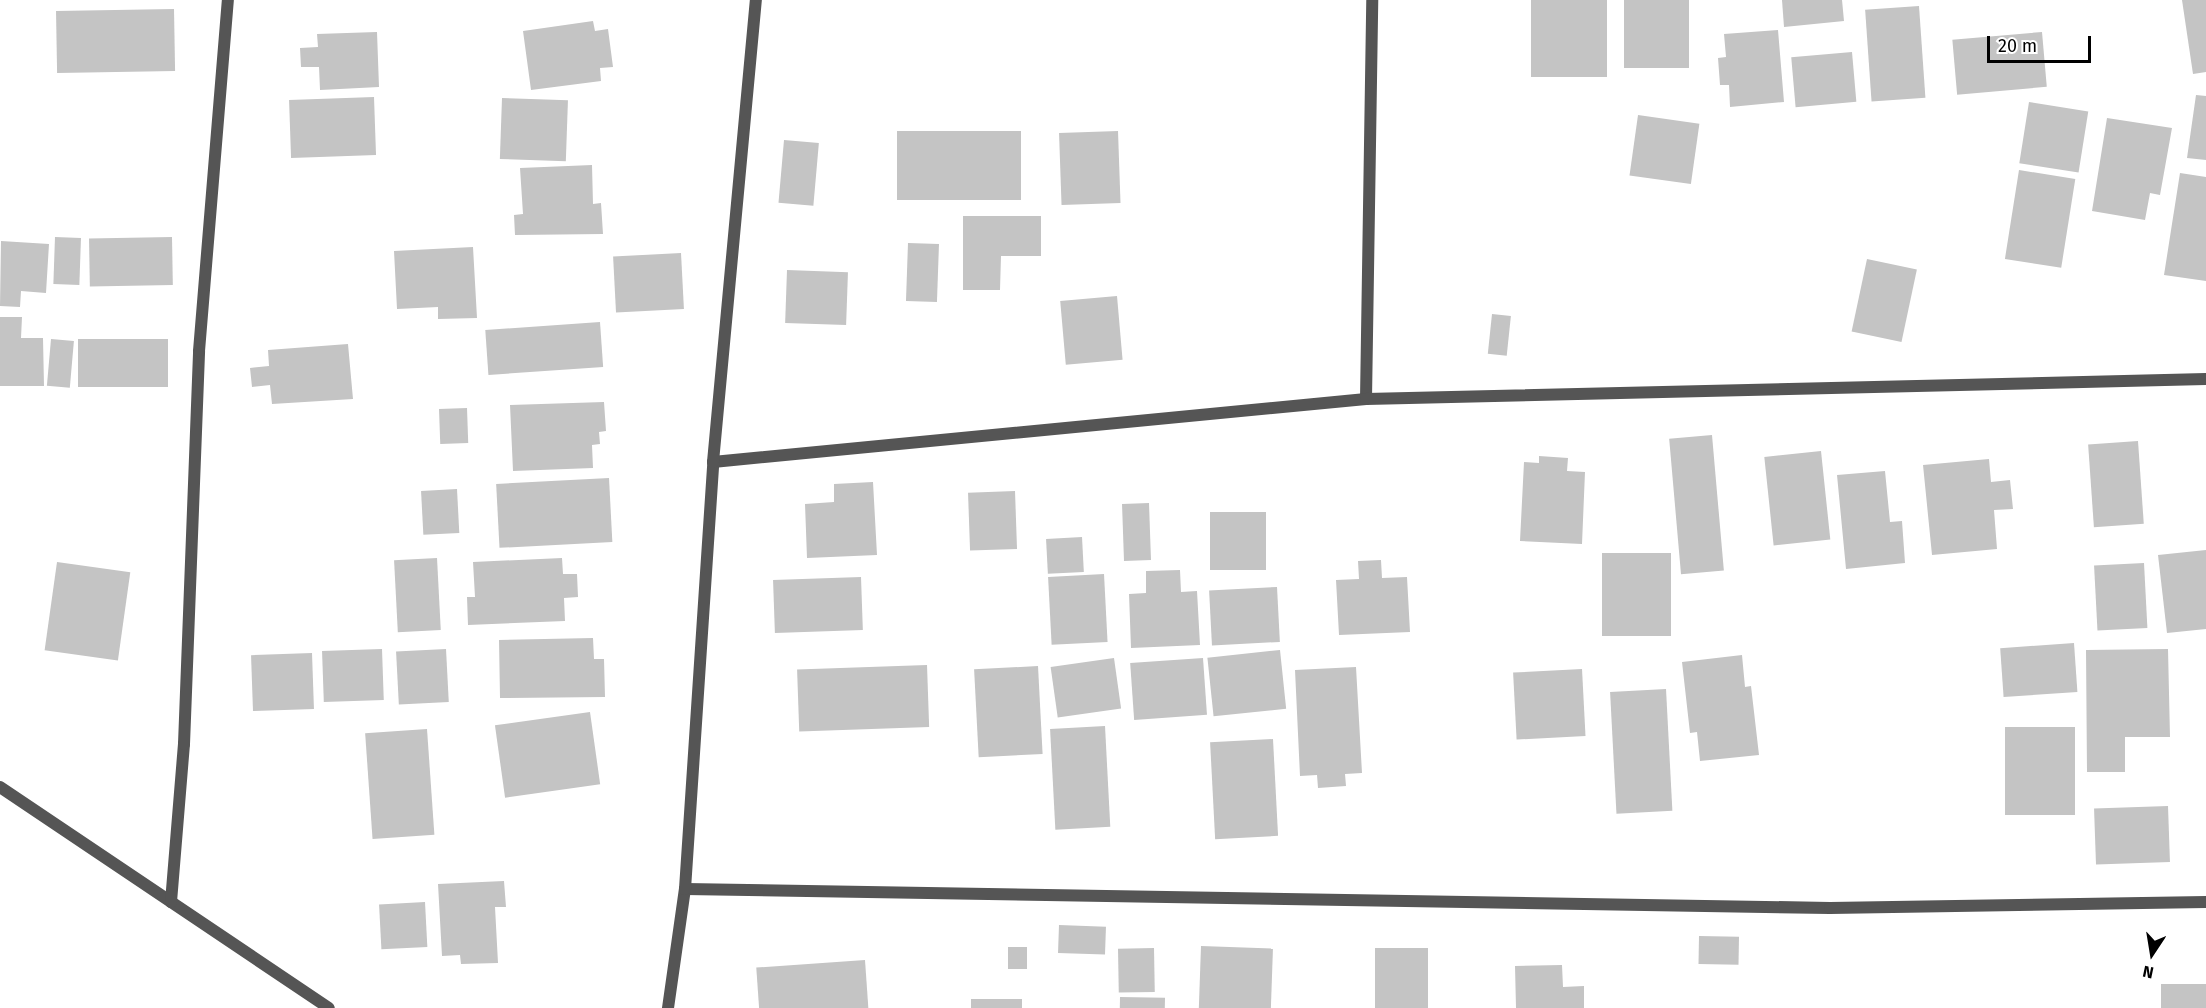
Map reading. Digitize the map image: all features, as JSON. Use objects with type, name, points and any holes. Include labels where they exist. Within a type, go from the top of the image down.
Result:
[{"type":"street","points":[[171,902],[184,744],[199,351],[228,0]]},
{"type":"street","points":[[668,1008],[685,889],[713,462],[756,0]]},
{"type":"street","points":[[1366,399],[1372,0]]},
{"type":"street","points":[[713,462],[1366,399],[2206,379]]},
{"type":"street","points":[[0,787],[329,1008]]},
{"type":"street","points":[[685,889],[1830,908],[2206,902]]},
{"type":"building","points":[[1531,0],[1607,0],[1607,77],[1531,77]]},
{"type":"building","points":[[1624,0],[1689,0],[1689,68],[1624,68]]},
{"type":"building","points":[[1782,0],[1842,0],[1844,21],[1784,27]]},
{"type":"building","points":[[2182,0],[2206,0],[2206,72],[2193,74]]},
{"type":"building","points":[[1919,6],[1925,98],[1872,102],[1865,10]]},
{"type":"building","points":[[174,9],[175,71],[57,73],[56,11]]},
{"type":"building","points":[[593,21],[595,31],[608,29],[613,67],[600,68],[601,81],[531,90],[523,31]]},
{"type":"building","points":[[1778,30],[1784,102],[1730,107],[1729,85],[1720,85],[1718,58],[1726,57],[1724,34]]},
{"type":"building","points":[[377,32],[379,87],[320,90],[319,67],[301,67],[300,48],[318,47],[317,34]]},
{"type":"building","points":[[2042,32],[2047,87],[1957,95],[1952,40]]},
{"type":"building","points":[[1852,52],[1856,102],[1796,107],[1791,57]]},
{"type":"building","points":[[2196,95],[2206,96],[2206,160],[2187,158]]},
{"type":"building","points":[[374,97],[376,155],[291,158],[289,100]]},
{"type":"building","points":[[502,98],[568,100],[566,161],[500,159]]},
{"type":"building","points":[[2029,102],[2088,111],[2079,173],[2019,163]]},
{"type":"building","points":[[1638,115],[1699,124],[1691,184],[1630,175]]},
{"type":"building","points":[[2107,118],[2172,128],[2160,195],[2150,193],[2145,220],[2092,211]]},
{"type":"building","points":[[897,131],[1021,131],[1021,200],[897,200]]},
{"type":"building","points":[[1118,131],[1121,203],[1062,205],[1059,133]]},
{"type":"building","points":[[784,140],[819,143],[813,206],[779,203]]},
{"type":"building","points":[[592,165],[593,204],[601,203],[603,234],[515,235],[514,215],[523,214],[520,168]]},
{"type":"building","points":[[2019,170],[2075,179],[2061,268],[2005,259]]},
{"type":"building","points":[[2180,173],[2206,177],[2206,281],[2164,275]]},
{"type":"building","points":[[963,216],[1041,216],[1041,256],[1001,256],[1000,290],[963,290]]},
{"type":"building","points":[[55,237],[81,238],[79,285],[53,284]]},
{"type":"building","points":[[172,237],[173,285],[90,286],[89,238]]},
{"type":"building","points":[[1,241],[49,244],[46,293],[21,291],[20,307],[0,306]]},
{"type":"building","points":[[908,243],[939,244],[937,302],[906,301]]},
{"type":"building","points":[[473,247],[477,318],[438,319],[438,307],[397,309],[394,251]]},
{"type":"building","points":[[681,253],[684,309],[616,312],[613,257]]},
{"type":"building","points":[[1867,259],[1917,270],[1902,342],[1852,331]]},
{"type":"building","points":[[787,270],[848,272],[846,325],[785,323]]},
{"type":"building","points":[[1117,296],[1123,360],[1066,365],[1060,301]]},
{"type":"building","points":[[1492,314],[1511,316],[1507,356],[1488,354]]},
{"type":"building","points":[[0,317],[22,317],[21,338],[43,338],[44,386],[0,386]]},
{"type":"building","points":[[600,322],[603,367],[488,375],[485,330]]},
{"type":"building","points":[[51,339],[74,341],[70,388],[47,386]]},
{"type":"building","points":[[78,339],[168,339],[168,387],[78,387]]},
{"type":"building","points":[[348,344],[353,399],[272,404],[270,385],[252,387],[250,368],[269,366],[268,350]]},
{"type":"building","points":[[604,402],[606,431],[599,432],[600,444],[592,445],[593,468],[513,471],[510,405]]},
{"type":"building","points":[[467,408],[468,443],[440,444],[439,409]]},
{"type":"building","points":[[1712,435],[1724,570],[1681,574],[1669,439]]},
{"type":"building","points":[[2138,441],[2144,524],[2094,527],[2088,444]]},
{"type":"building","points":[[1821,451],[1830,540],[1774,545],[1764,457]]},
{"type":"building","points":[[1539,456],[1568,458],[1567,471],[1585,472],[1582,544],[1520,541],[1524,462],[1539,463]]},
{"type":"building","points":[[1989,459],[1991,482],[2010,480],[2013,509],[1994,510],[1997,549],[1932,555],[1923,465]]},
{"type":"building","points":[[1885,471],[1890,522],[1902,521],[1905,563],[1846,569],[1837,475]]},
{"type":"building","points":[[609,478],[612,542],[500,548],[496,484]]},
{"type":"building","points":[[873,482],[877,555],[807,558],[805,504],[834,502],[834,484]]},
{"type":"building","points":[[457,489],[459,533],[423,535],[421,491]]},
{"type":"building","points":[[1015,491],[1017,549],[970,551],[968,493]]},
{"type":"building","points":[[1149,503],[1151,560],[1124,561],[1122,504]]},
{"type":"building","points":[[1210,512],[1266,512],[1266,570],[1210,570]]},
{"type":"building","points":[[1082,537],[1084,572],[1048,574],[1046,539]]},
{"type":"building","points":[[2206,550],[2206,629],[2167,633],[2158,555]]},
{"type":"building","points":[[1602,553],[1671,553],[1671,636],[1602,636]]},
{"type":"building","points":[[437,558],[441,630],[398,632],[394,560]]},
{"type":"building","points":[[562,558],[563,574],[577,574],[578,597],[564,598],[565,621],[468,625],[467,597],[475,597],[473,562]]},
{"type":"building","points":[[1381,560],[1382,578],[1407,577],[1410,632],[1339,635],[1336,580],[1359,579],[1358,561]]},
{"type":"building","points":[[57,562],[130,572],[118,660],[45,650]]},
{"type":"building","points":[[2144,563],[2147,628],[2097,631],[2094,566]]},
{"type":"building","points":[[1180,570],[1181,592],[1197,591],[1200,645],[1131,648],[1129,594],[1146,593],[1146,571]]},
{"type":"building","points":[[1104,574],[1108,642],[1052,645],[1048,577]]},
{"type":"building","points":[[861,577],[863,630],[775,633],[773,580]]},
{"type":"building","points":[[1277,587],[1280,642],[1212,645],[1209,591]]},
{"type":"building","points":[[593,638],[594,659],[604,659],[605,697],[500,698],[499,640]]},
{"type":"building","points":[[2074,643],[2077,692],[2004,697],[2000,648]]},
{"type":"building","points":[[382,649],[384,700],[324,702],[322,651]]},
{"type":"building","points":[[446,649],[449,702],[399,705],[396,652]]},
{"type":"building","points":[[2168,649],[2170,737],[2125,737],[2125,772],[2087,772],[2086,650]]},
{"type":"building","points":[[1280,650],[1286,709],[1214,716],[1207,658]]},
{"type":"building","points":[[312,653],[314,709],[253,711],[251,655]]},
{"type":"building","points":[[1742,655],[1745,687],[1751,686],[1759,755],[1700,761],[1697,732],[1690,733],[1682,662]]},
{"type":"building","points":[[1114,658],[1121,709],[1058,717],[1051,667]]},
{"type":"building","points":[[1203,658],[1207,715],[1134,720],[1130,663]]},
{"type":"building","points":[[927,665],[929,727],[799,731],[797,670]]},
{"type":"building","points":[[1038,666],[1043,754],[979,757],[974,669]]},
{"type":"building","points":[[1356,667],[1362,773],[1345,774],[1346,786],[1318,788],[1317,775],[1300,776],[1295,670]]},
{"type":"building","points":[[1582,669],[1586,736],[1517,740],[1513,673]]},
{"type":"building","points":[[1666,689],[1672,811],[1616,814],[1610,692]]},
{"type":"building","points":[[590,712],[600,784],[505,798],[495,725]]},
{"type":"building","points":[[1105,726],[1110,827],[1055,830],[1050,729]]},
{"type":"building","points":[[2005,727],[2075,727],[2075,815],[2005,815]]},
{"type":"building","points":[[427,729],[434,835],[373,839],[365,733]]},
{"type":"building","points":[[1273,739],[1278,836],[1215,839],[1210,742]]},
{"type":"building","points":[[2168,806],[2170,862],[2096,865],[2094,809]]},
{"type":"building","points":[[504,881],[506,907],[495,907],[498,963],[461,964],[460,955],[442,956],[438,884]]},
{"type":"building","points":[[425,902],[427,947],[381,949],[379,904]]},
{"type":"building","points":[[1059,925],[1106,927],[1105,955],[1058,953]]},
{"type":"building","points":[[1699,936],[1739,937],[1739,965],[1699,964]]},
{"type":"building","points":[[1201,946],[1273,949],[1271,1008],[1199,1008]]},
{"type":"building","points":[[1008,947],[1027,947],[1027,969],[1008,969]]},
{"type":"building","points":[[1154,948],[1155,992],[1119,993],[1118,949]]},
{"type":"building","points":[[1375,948],[1428,948],[1428,1008],[1375,1008]]},
{"type":"building","points":[[865,960],[868,1008],[759,1008],[756,968]]},
{"type":"building","points":[[1562,965],[1563,987],[1584,986],[1584,1008],[1516,1008],[1515,966]]},
{"type":"building","points":[[2161,984],[2206,984],[2206,1008],[2161,1008]]},
{"type":"building","points":[[1120,997],[1165,998],[1165,1008],[1120,1008]]},
{"type":"building","points":[[971,999],[1022,999],[1022,1008],[971,1008]]}]
